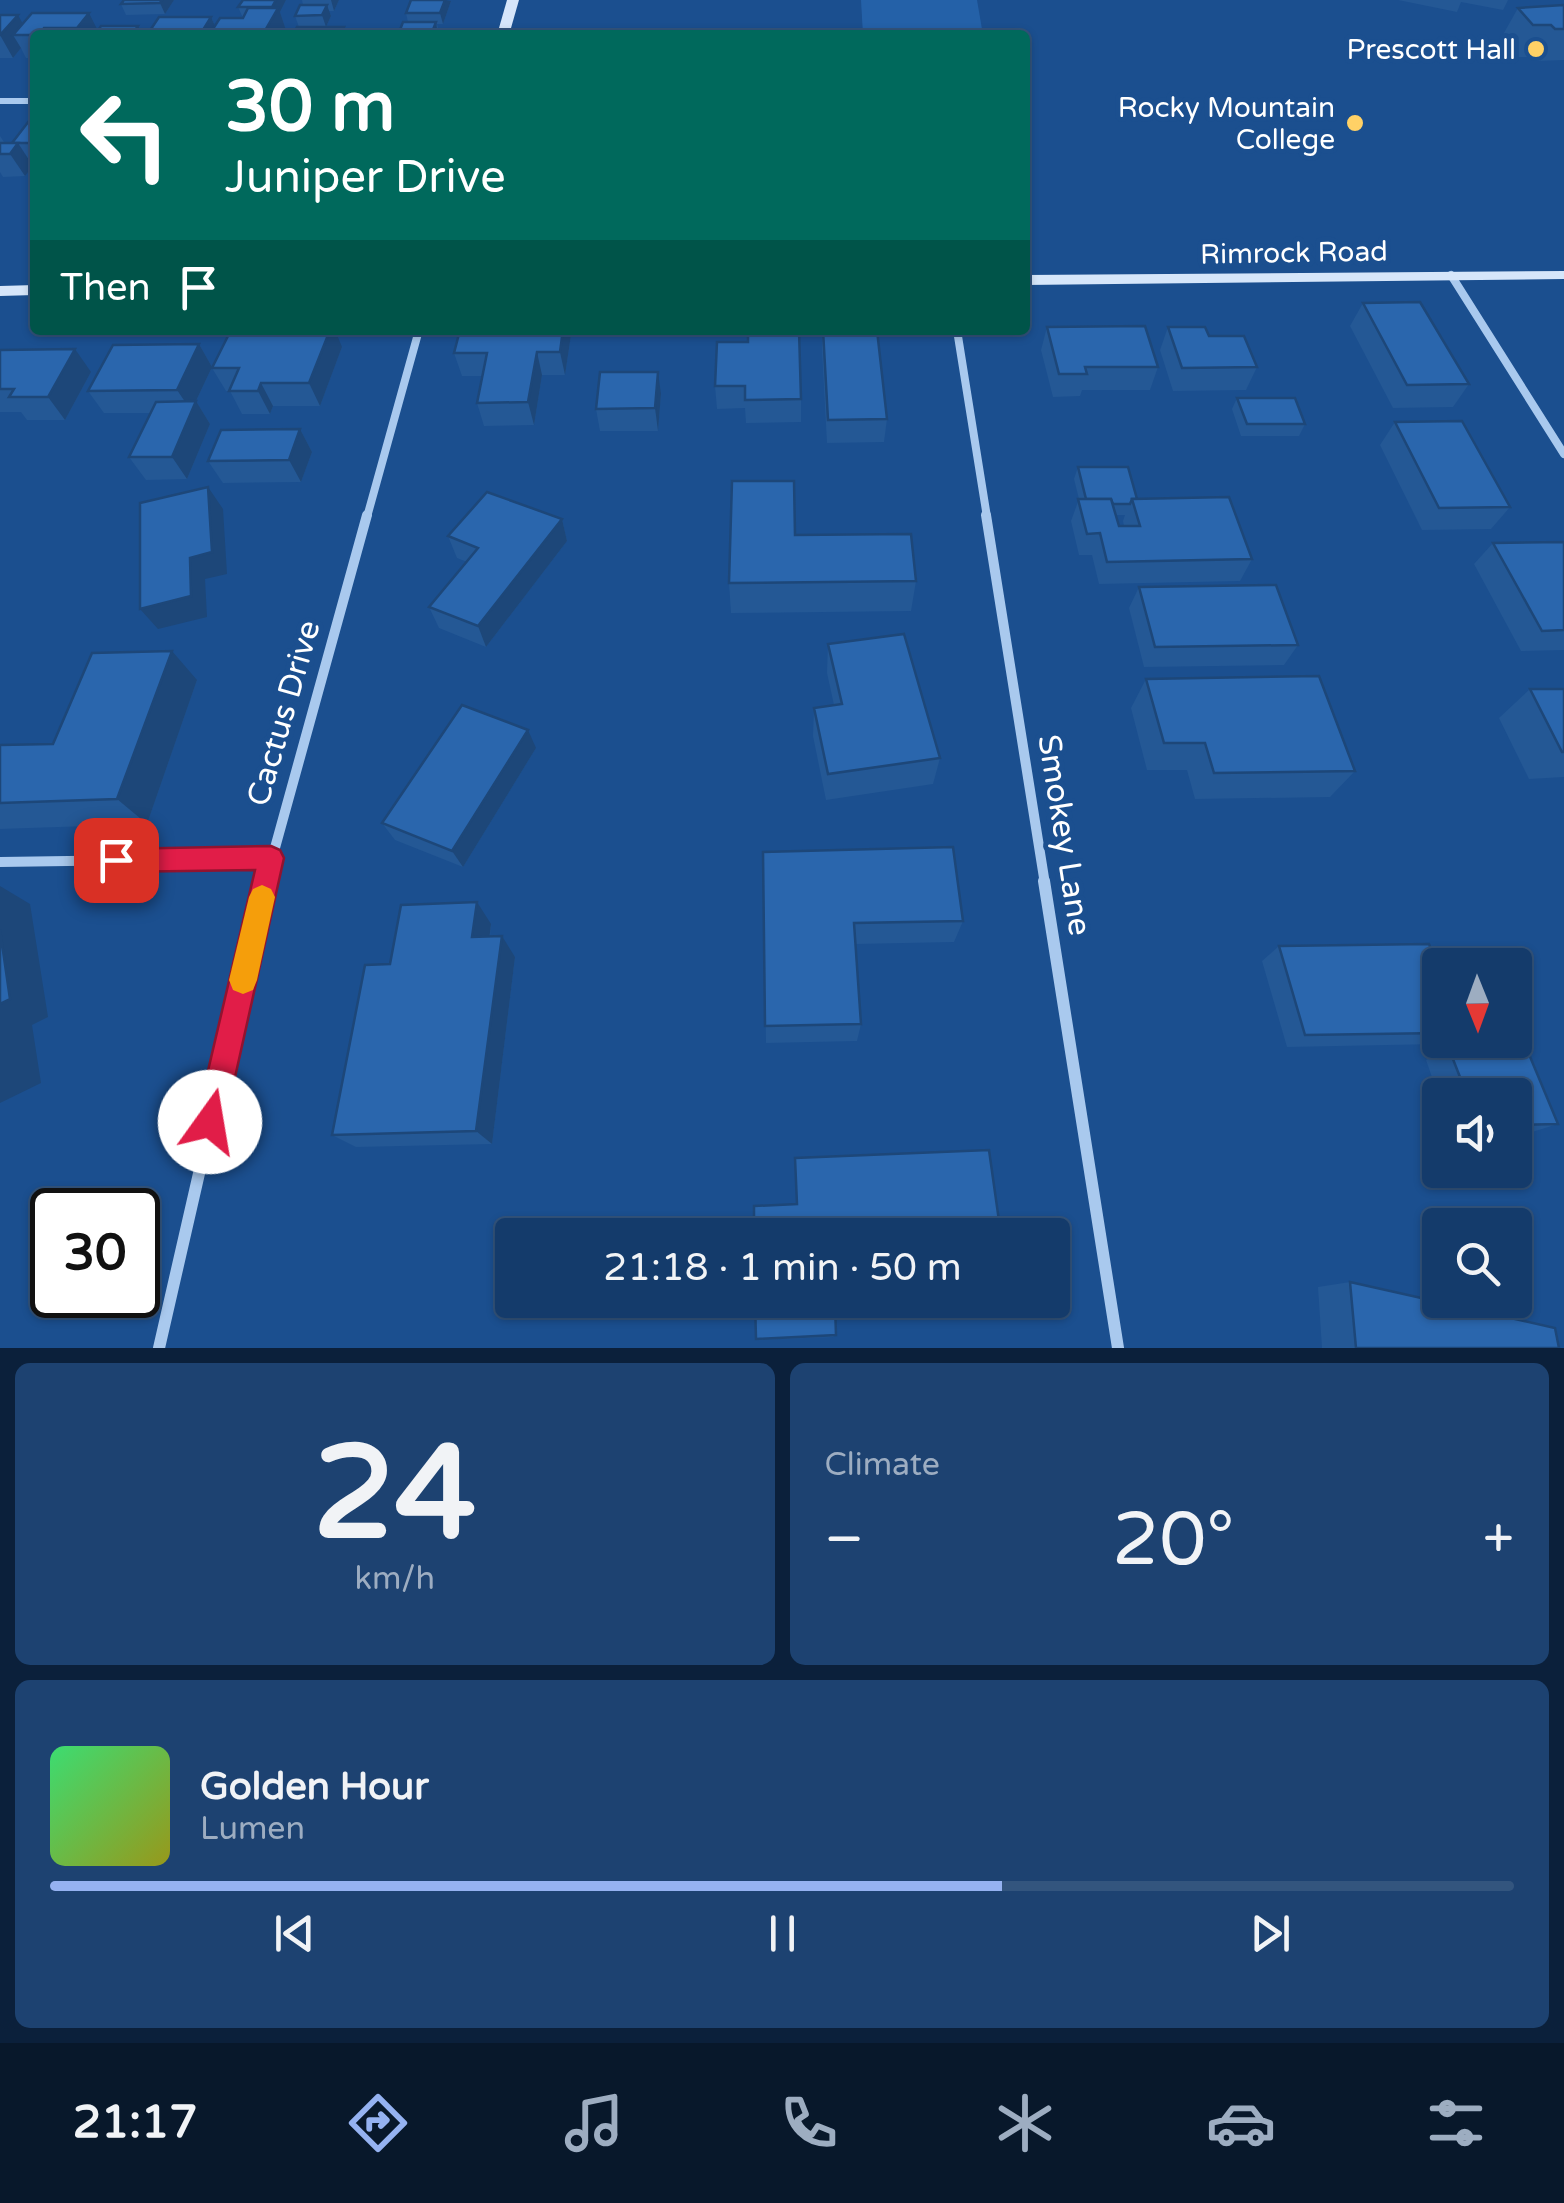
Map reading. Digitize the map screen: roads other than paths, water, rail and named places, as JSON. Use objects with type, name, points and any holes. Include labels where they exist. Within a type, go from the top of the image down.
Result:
[{"type":"main road","points":[[504,30],[513,0]]},
{"type":"main road","name":"Rimrock Road","points":[[1030,280],[1564,274]]},
{"type":"main road","points":[[0,290],[30,290]]},
{"type":"street","points":[[0,101],[30,101]]},
{"type":"street","points":[[1450,275],[1564,454]]},
{"type":"street","name":"Cactus Drive","points":[[159,1348],[271,858],[418,335]]},
{"type":"street","name":"Smokey Lane","points":[[958,335],[1118,1348]]},
{"type":"street","points":[[0,862],[271,858]]},
{"type":"place","name":"Prescott Hall","points":[[1536,49]]},
{"type":"place","name":"Rocky Mountain College","points":[[1355,123]]}]
